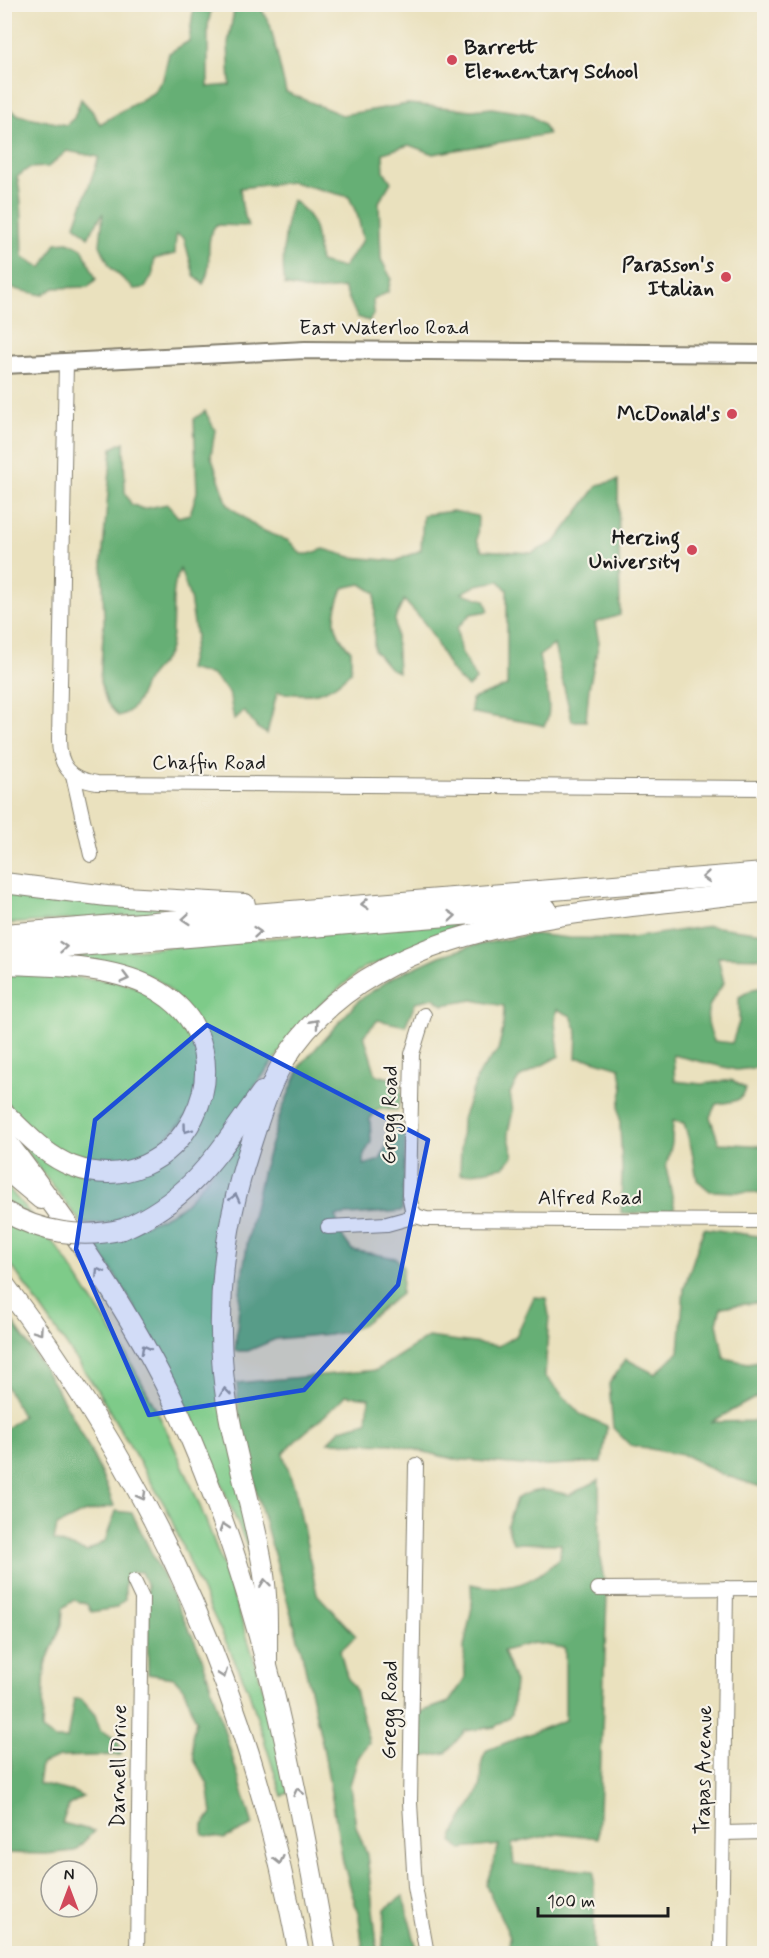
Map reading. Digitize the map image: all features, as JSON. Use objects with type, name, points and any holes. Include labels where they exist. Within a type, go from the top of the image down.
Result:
[{"type":"highway","points":[[4,934],[328,906],[765,873]]},
{"type":"highway","points":[[4,883],[107,896],[263,906],[328,906]]},
{"type":"highway","points":[[4,952],[765,892]]},
{"type":"highway","points":[[4,1211],[31,1225],[61,1232],[93,1234],[123,1229],[168,1206],[189,1188],[309,1029],[347,993],[385,967],[423,950],[516,925],[728,895]]},
{"type":"highway","points":[[4,964],[93,971],[131,979],[159,991],[179,1008],[196,1032],[203,1056],[205,1076],[199,1109],[186,1133],[173,1147],[153,1161],[128,1170],[88,1171],[62,1162],[39,1146],[4,1113]]},
{"type":"highway","points":[[267,1662],[267,1592],[231,1427],[223,1372],[222,1292],[230,1220],[240,1177],[256,1129],[282,1065]]},
{"type":"highway","points":[[4,1138],[66,1221],[124,1313],[179,1413],[220,1515],[267,1662],[300,1801],[326,1953]]},
{"type":"highway","points":[[4,1168],[66,1221]]},
{"type":"highway","points":[[4,1284],[61,1362],[119,1455],[173,1555],[206,1628],[261,1790],[299,1953]]},
{"type":"main road","name":"East Waterloo Road","points":[[4,365],[305,350],[765,354]]},
{"type":"street","points":[[66,362],[59,739],[62,763],[73,775],[91,855]]},
{"type":"street","name":"Chaffin Road","points":[[73,775],[97,783],[765,788]]},
{"type":"street","name":"Gregg Road","points":[[416,1216],[409,1195],[411,1066],[413,1048],[424,1015]]},
{"type":"street","points":[[328,1227],[387,1224],[416,1216]]},
{"type":"street","name":"Alfred Road","points":[[416,1216],[426,1219],[765,1221]]},
{"type":"street","name":"Gregg Road","points":[[416,1465],[410,1803],[415,1887],[427,1953]]},
{"type":"street","name":"Darnell Drive","points":[[134,1581],[142,1598],[137,1953]]},
{"type":"street","name":"Trapas Avenue","points":[[721,1953],[726,1588]]},
{"type":"street","points":[[598,1589],[765,1588]]},
{"type":"street","points":[[724,1833],[765,1832]]},
{"type":"highlighted area","points":[[207,1025],[428,1140],[398,1285],[304,1390],[149,1415],[76,1249],[95,1120]]},
{"type":"green space","points":[[194,5],[212,5],[208,26],[208,87],[230,85],[228,43],[235,5],[259,5],[270,24],[286,92],[342,115],[408,104],[472,110],[492,108],[529,114],[543,124],[548,134],[433,154],[409,145],[383,153],[384,171],[391,182],[379,202],[381,259],[391,278],[388,292],[373,300],[374,313],[369,321],[357,317],[344,288],[313,291],[285,285],[284,242],[292,200],[311,220],[320,262],[343,268],[363,240],[358,217],[349,197],[292,182],[240,188],[248,226],[216,225],[210,239],[208,270],[203,284],[194,275],[184,238],[176,234],[175,254],[154,259],[153,274],[145,288],[134,289],[110,267],[100,245],[103,213],[88,237],[75,225],[99,157],[67,151],[48,167],[29,168],[17,177],[21,205],[23,257],[42,268],[56,243],[68,242],[82,248],[96,279],[88,287],[54,288],[42,295],[5,287],[5,106],[19,115],[66,125],[74,118],[81,99],[100,124],[153,93],[163,79],[169,53],[189,41]]},
{"type":"green space","points":[[205,411],[215,430],[211,456],[228,505],[259,529],[289,541],[301,554],[324,549],[351,557],[396,561],[421,550],[423,515],[453,511],[478,516],[477,540],[482,550],[532,553],[555,542],[598,485],[618,480],[620,615],[595,623],[599,642],[589,688],[586,721],[572,721],[554,645],[539,656],[549,711],[544,726],[471,712],[472,699],[507,686],[507,590],[499,581],[477,585],[462,593],[485,600],[489,611],[471,614],[457,628],[460,649],[476,680],[468,687],[451,669],[422,620],[404,600],[395,619],[398,672],[389,668],[374,650],[375,593],[361,584],[343,588],[335,614],[339,635],[351,651],[351,671],[334,686],[318,693],[277,692],[267,734],[257,728],[244,711],[234,720],[229,692],[212,675],[188,669],[196,637],[190,598],[180,569],[174,588],[172,638],[168,653],[149,677],[133,707],[118,716],[107,703],[100,682],[104,620],[102,561],[112,448],[124,442],[125,492],[131,504],[143,509],[167,504],[178,517],[190,514],[197,492],[194,419]]},
{"type":"green space","points":[[5,887],[216,910],[5,924]]},
{"type":"green space","points":[[488,919],[490,926],[363,968],[319,1006],[290,1039],[255,1086],[230,1128],[176,1194],[113,1223],[82,1224],[9,1129],[82,1174],[165,1156],[209,1064],[178,1002],[164,985],[138,971],[65,956]]},
{"type":"green space","points":[[709,926],[764,933],[764,958],[718,957],[724,983],[710,1005],[707,1017],[714,1041],[732,1043],[739,1022],[739,997],[753,989],[764,987],[764,1067],[736,1070],[673,1055],[675,1081],[702,1084],[732,1080],[746,1089],[738,1099],[716,1104],[710,1117],[719,1143],[764,1146],[764,1193],[710,1191],[697,1180],[684,1123],[673,1121],[672,1143],[666,1167],[676,1214],[621,1213],[622,1169],[619,1105],[623,1089],[620,1068],[590,1059],[576,1058],[577,1031],[571,1016],[557,1009],[555,1027],[559,1056],[519,1078],[510,1093],[513,1111],[508,1132],[513,1156],[504,1167],[460,1174],[462,1119],[479,1073],[498,1050],[503,1029],[504,1006],[473,1000],[443,1005],[434,998],[416,1002],[405,1026],[378,1020],[364,1035],[376,1075],[399,1080],[402,1096],[397,1110],[378,1109],[370,1119],[371,1142],[364,1155],[364,1165],[380,1160],[397,1121],[406,1130],[402,1211],[336,1216],[339,1232],[352,1250],[396,1258],[403,1267],[401,1294],[360,1326],[341,1333],[276,1339],[248,1351],[235,1351],[241,1283],[250,1226],[263,1169],[281,1112],[301,1065],[360,999],[394,977],[440,956],[472,946],[534,934],[569,938],[625,939]]},
{"type":"green space","points":[[4,971],[116,981],[148,990],[186,1023],[199,1054],[193,1109],[147,1159],[92,1165],[53,1152],[5,1101]]},
{"type":"green space","points":[[253,1111],[218,1276],[255,1550],[249,1551],[180,1393],[140,1316],[94,1243],[149,1223],[180,1208],[208,1177]]},
{"type":"green space","points":[[4,1183],[32,1216],[5,1202]]},
{"type":"green space","points":[[4,1220],[50,1240],[59,1250],[125,1353],[157,1411],[186,1472],[211,1534],[255,1661],[292,1790],[282,1796],[248,1689],[193,1572],[167,1509],[96,1388],[5,1256]]},
{"type":"green space","points":[[704,1228],[764,1237],[764,1302],[721,1307],[717,1323],[724,1358],[748,1363],[764,1360],[764,1393],[711,1422],[764,1421],[764,1488],[721,1474],[687,1456],[630,1445],[613,1428],[609,1384],[626,1359],[655,1374],[679,1352],[684,1288]]},
{"type":"green space","points":[[534,1297],[546,1298],[549,1315],[545,1376],[580,1414],[607,1426],[602,1462],[533,1466],[453,1459],[392,1444],[328,1442],[341,1429],[367,1422],[369,1398],[346,1395],[283,1454],[296,1493],[317,1594],[356,1636],[340,1651],[347,1677],[354,1687],[369,1742],[358,1758],[350,1785],[356,1826],[367,1855],[377,1945],[377,1953],[363,1953],[359,1917],[343,1862],[324,1752],[301,1649],[246,1456],[239,1415],[237,1383],[377,1370],[428,1337],[498,1346],[516,1336]]},
{"type":"green space","points":[[4,1310],[66,1405],[93,1455],[114,1506],[83,1513],[57,1526],[54,1541],[87,1552],[105,1541],[116,1511],[132,1513],[201,1654],[253,1825],[224,1839],[203,1835],[203,1825],[212,1813],[208,1784],[194,1760],[192,1737],[196,1720],[184,1689],[174,1678],[148,1674],[147,1586],[141,1572],[132,1572],[125,1584],[125,1600],[116,1608],[91,1612],[87,1604],[74,1600],[63,1608],[62,1624],[45,1665],[42,1730],[55,1739],[67,1739],[74,1699],[81,1699],[95,1715],[100,1730],[118,1742],[121,1750],[121,1755],[60,1757],[41,1764],[38,1784],[74,1792],[83,1797],[69,1805],[62,1823],[94,1831],[75,1851],[46,1854],[5,1853],[5,1790],[11,1766],[9,1753],[4,1747],[4,1430],[22,1416],[5,1384]]},
{"type":"green space","points":[[599,1480],[600,1558],[607,1597],[598,1838],[558,1833],[512,1844],[514,1865],[594,1871],[594,1953],[508,1953],[510,1937],[486,1885],[499,1845],[460,1849],[452,1841],[480,1787],[481,1766],[487,1750],[565,1720],[565,1648],[533,1643],[503,1651],[515,1682],[512,1714],[495,1727],[465,1731],[446,1753],[422,1757],[415,1714],[449,1702],[465,1679],[464,1647],[472,1607],[471,1584],[485,1587],[508,1587],[519,1584],[540,1574],[560,1558],[561,1544],[513,1543],[507,1525],[516,1499],[529,1492],[542,1490],[569,1495]]},
{"type":"green space","points":[[403,1896],[418,1953],[382,1953],[385,1909]]},
{"type":"place","name":"Barrett Elementary School","points":[[452,60]]},
{"type":"place","name":"Parasson's Italian","points":[[726,277]]},
{"type":"place","name":"McDonald's","points":[[732,414]]},
{"type":"place","name":"Herzing University","points":[[692,550]]}]
